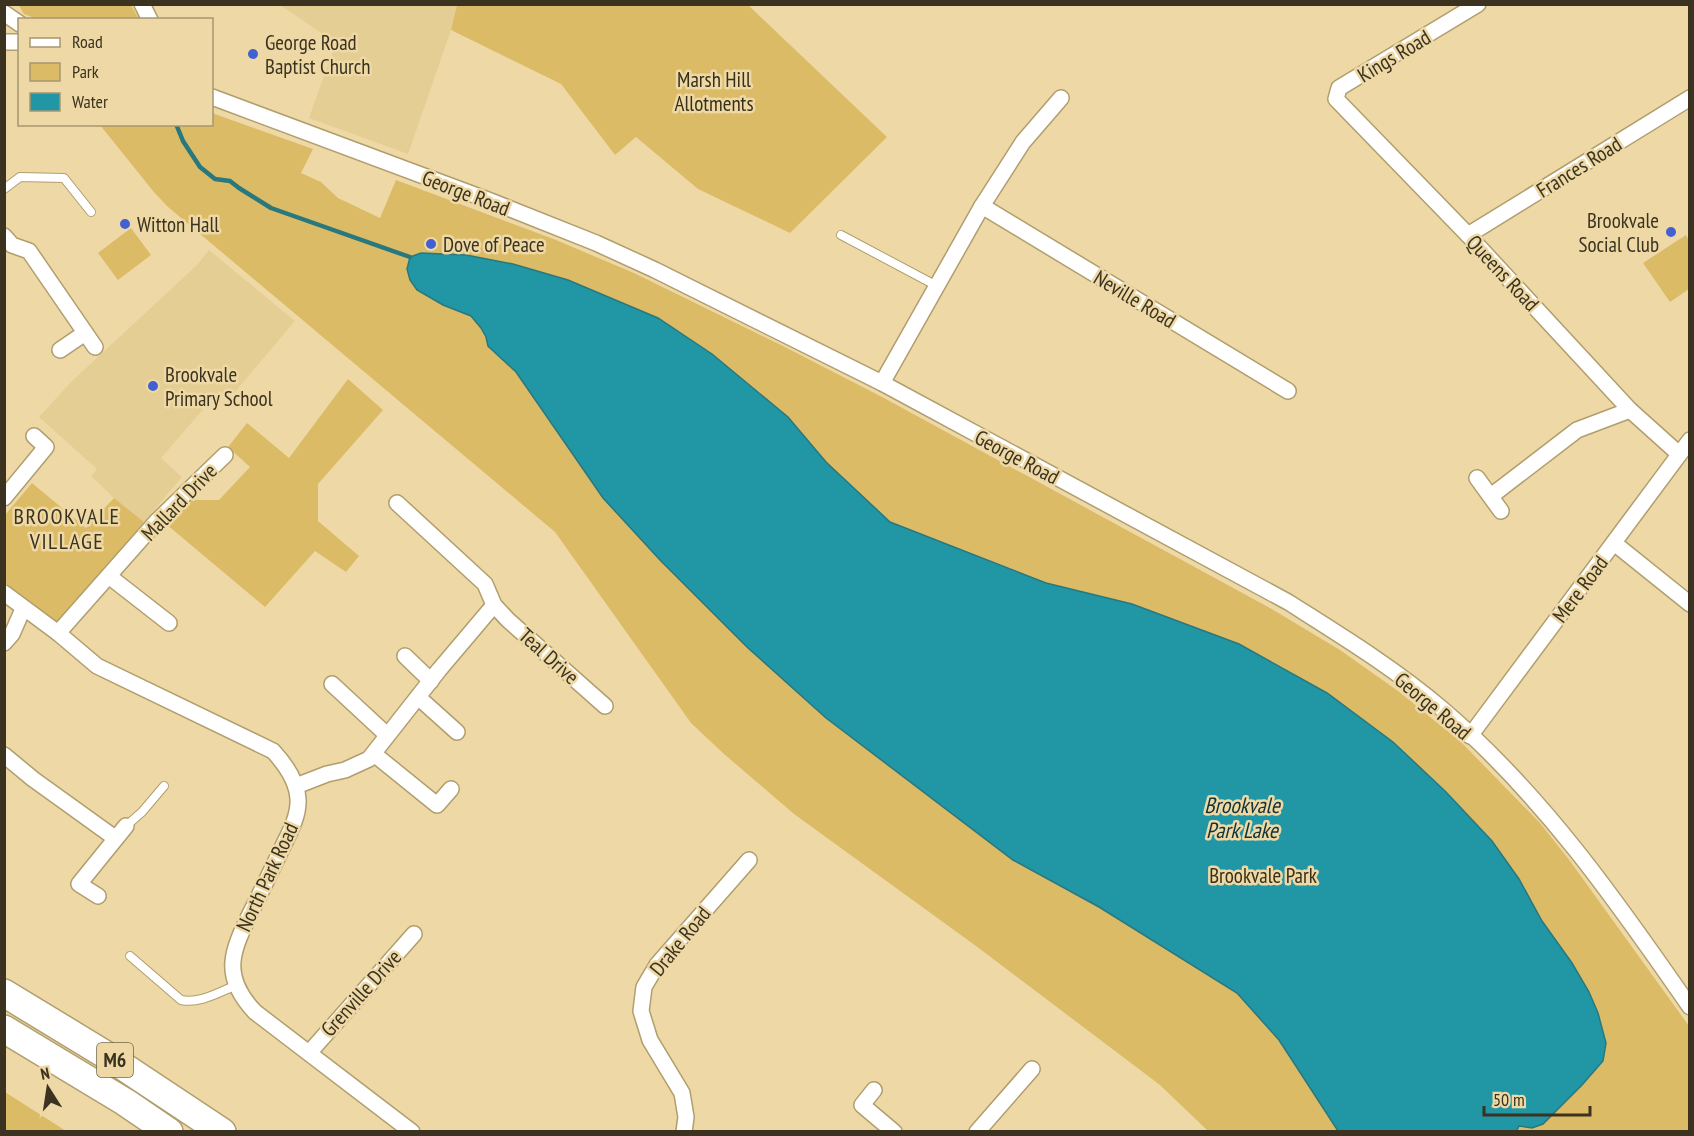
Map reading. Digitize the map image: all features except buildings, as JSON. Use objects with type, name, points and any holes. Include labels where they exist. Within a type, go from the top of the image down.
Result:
[{"type":"highway","name":"M6","points":[[4,993],[106,1054],[222,1131]]},
{"type":"highway","name":"M6","points":[[4,1029],[125,1101],[169,1131]]},
{"type":"street","points":[[142,4],[149,18]]},
{"type":"street","name":"Kings Road","points":[[1339,88],[1478,4]]},
{"type":"street","points":[[4,13],[18,23]]},
{"type":"street","name":"Queens Road","points":[[1339,88],[1336,99],[1468,235],[1630,410],[1679,454]]},
{"type":"street","name":"George Road","points":[[213,97],[488,200],[596,243],[784,333],[882,383],[1288,602],[1346,639],[1442,708],[1517,781],[1549,816],[1605,888],[1688,1004]]},
{"type":"street","points":[[882,383],[982,206],[1023,142],[1061,98]]},
{"type":"street","name":"Frances Road","points":[[1468,235],[1689,98]]},
{"type":"street","name":"Neville Road","points":[[982,206],[1288,392]]},
{"type":"street","points":[[4,236],[12,245],[29,251],[94,347]]},
{"type":"street","points":[[60,350],[85,333]]},
{"type":"street","points":[[1491,496],[1577,430],[1630,410]]},
{"type":"street","points":[[4,498],[46,447],[34,436]]},
{"type":"street","name":"Mere Road","points":[[1470,736],[1689,440]]},
{"type":"street","name":"Mallard Drive","points":[[58,633],[110,577],[157,521],[225,454]]},
{"type":"street","points":[[1477,478],[1501,511]]},
{"type":"street","name":"Teal Drive","points":[[397,503],[485,584],[494,605],[508,620],[605,706]]},
{"type":"street","points":[[1614,543],[1689,604]]},
{"type":"street","points":[[110,577],[169,623]]},
{"type":"street","points":[[4,593],[58,633],[97,666],[273,751],[288,770],[296,786],[361,764],[374,754],[494,605]]},
{"type":"street","points":[[4,642],[12,633],[23,609]]},
{"type":"street","points":[[405,656],[431,681]]},
{"type":"street","points":[[332,684],[387,735]]},
{"type":"street","points":[[418,697],[458,732]]},
{"type":"street","points":[[374,754],[437,805],[451,789]]},
{"type":"street","points":[[4,755],[33,779],[115,838]]},
{"type":"street","name":"North Park Road","points":[[296,786],[298,807],[294,822],[234,946],[233,974],[246,1003],[255,1012],[412,1131]]},
{"type":"street","points":[[98,896],[79,884],[126,826]]},
{"type":"street","name":"Drake Road","points":[[684,1131],[686,1117],[682,1093],[650,1040],[641,1011],[644,987],[657,965],[749,860]]},
{"type":"street","name":"Grenville Drive","points":[[309,1053],[414,934]]},
{"type":"street","points":[[977,1131],[1032,1069]]},
{"type":"street","points":[[874,1090],[862,1105],[894,1131]]},
{"type":"lane","points":[[4,189],[20,177],[64,178],[91,212]]},
{"type":"lane","points":[[841,235],[937,286]]},
{"type":"lane","points":[[126,826],[142,812],[164,786]]},
{"type":"lane","points":[[130,956],[181,999],[198,1000],[237,985]]},
{"type":"shaded area","points":[[280,5],[457,5],[451,30],[408,154],[309,118],[336,43]]},
{"type":"shaded area","name":"Brookvale Primary School","points":[[209,250],[295,321],[229,399],[219,391],[161,458],[182,477],[144,522],[91,476],[97,469],[39,417],[71,382],[197,265]]},
{"type":"green space","points":[[18,4],[131,5],[138,18],[34,18],[24,14]]},
{"type":"green space","name":"Marsh Hill Allotments","points":[[457,5],[748,5],[887,137],[790,233],[698,189],[636,137],[615,155],[561,84],[451,30]]},
{"type":"green space","name":"Brookvale Park","points":[[213,113],[313,149],[301,173],[321,182],[338,198],[380,218],[396,180],[556,240],[634,273],[884,398],[1270,608],[1340,650],[1398,691],[1461,742],[1540,823],[1570,861],[1689,1026],[1689,1131],[1208,1131],[1160,1085],[976,946],[794,814],[724,754],[691,723],[555,532],[168,207],[101,126],[213,126]]},
{"type":"green space","points":[[131,228],[151,255],[118,280],[98,253]]},
{"type":"green space","points":[[1686,235],[1689,241],[1689,289],[1670,302],[1643,263]]},
{"type":"green space","points":[[348,379],[383,410],[318,484],[318,521],[359,556],[346,572],[315,551],[265,607],[166,524],[191,500],[219,500],[250,467],[228,447],[247,423],[289,458]]},
{"type":"green space","points":[[32,483],[86,528],[114,498],[144,522],[57,624],[5,583],[5,515]]},
{"type":"green space","points":[[5,1092],[66,1131],[5,1131]]},
{"type":"water","name":"Brookvale Park Lake","points":[[421,253],[466,255],[513,264],[568,280],[658,318],[712,354],[788,417],[826,462],[890,522],[1046,583],[1132,604],[1239,644],[1327,693],[1393,742],[1446,792],[1492,841],[1519,879],[1542,921],[1572,963],[1589,992],[1598,1013],[1606,1043],[1603,1061],[1543,1124],[1532,1128],[1519,1126],[1516,1132],[1338,1131],[1279,1040],[1237,993],[1099,907],[1013,860],[826,718],[748,648],[660,560],[603,498],[516,372],[488,346],[481,328],[471,316],[443,305],[417,290],[410,280],[407,269],[410,257]]},
{"type":"waterway","points":[[177,126],[183,141],[200,167],[215,179],[230,181],[271,208],[410,257]]},
{"type":"place","name":"George Road Baptist Church","points":[[253,54]]},
{"type":"place","name":"Witton Hall","points":[[125,224]]},
{"type":"place","name":"Brookvale Social Club","points":[[1671,232]]},
{"type":"place","name":"Dove of Peace","points":[[431,244]]},
{"type":"place","name":"Brookvale Primary School","points":[[153,386]]},
{"type":"district","name":"BROOKVALE VILLAGE","points":[[67,528]]}]
